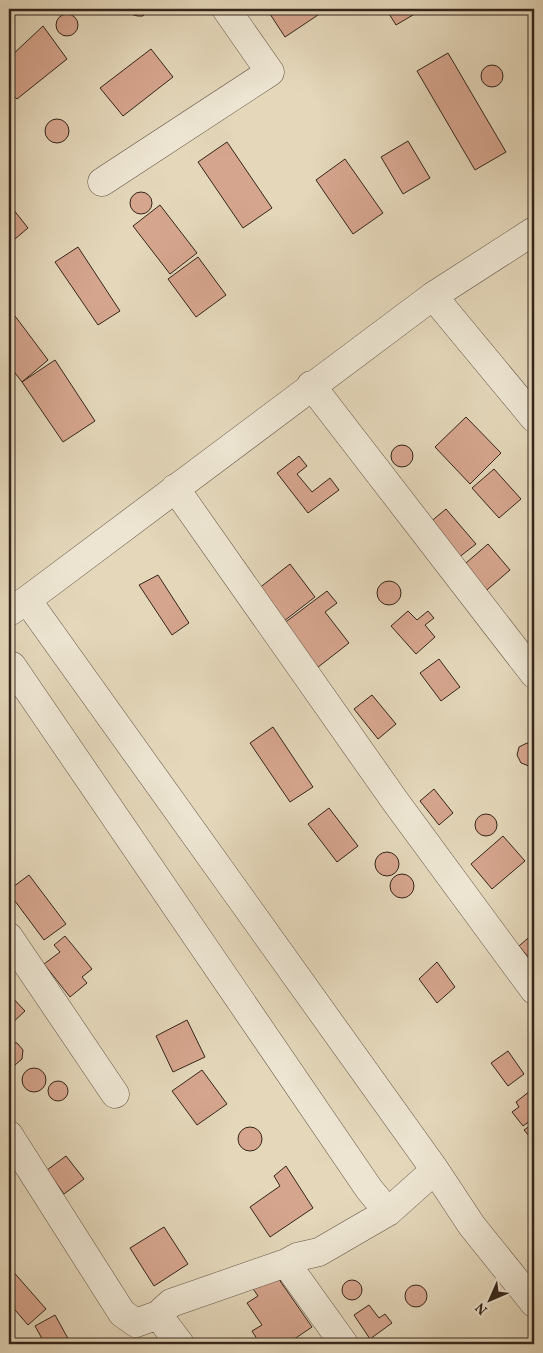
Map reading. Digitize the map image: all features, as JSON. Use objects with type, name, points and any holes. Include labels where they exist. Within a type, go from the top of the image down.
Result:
[{"type":"street","points":[[102,182],[270,72],[226,9]]},
{"type":"street","points":[[534,231],[433,296],[18,606],[435,1170],[472,1226],[534,1303]]},
{"type":"street","points":[[433,296],[534,418]]},
{"type":"street","points":[[311,386],[534,674]]},
{"type":"street","points":[[175,488],[396,801],[534,990]]},
{"type":"street","points":[[9,668],[12,666],[369,1189],[388,1212]]},
{"type":"street","points":[[9,937],[115,1094]]},
{"type":"street","points":[[9,1134],[122,1313],[136,1323],[158,1314],[172,1303],[286,1264],[297,1257],[319,1252],[388,1212],[435,1170]]},
{"type":"street","points":[[286,1264],[344,1344]]},
{"type":"street","points":[[158,1314],[180,1344]]},
{"type":"building","points":[[127,9],[150,9],[143,16],[138,16],[133,15]]},
{"type":"building","points":[[277,9],[327,9],[285,37],[270,14]]},
{"type":"building","points":[[386,9],[417,9],[418,12],[396,25]]},
{"type":"building","points":[[67,14],[75,17],[78,25],[75,33],[67,36],[59,33],[56,25],[59,17]]},
{"type":"building","points":[[43,26],[67,59],[17,99],[9,91],[9,58]]},
{"type":"building","points":[[151,49],[173,77],[123,116],[100,88]]},
{"type":"building","points":[[448,53],[506,152],[475,170],[417,71]]},
{"type":"building","points":[[492,65],[500,68],[503,76],[500,84],[492,87],[484,84],[481,76],[484,68]]},
{"type":"building","points":[[57,119],[62,120],[68,126],[68,136],[62,142],[57,143],[52,142],[46,136],[45,131],[46,126],[52,120]]},
{"type":"building","points":[[408,141],[430,178],[403,194],[381,157]]},
{"type":"building","points":[[227,142],[272,208],[243,228],[198,162]]},
{"type":"building","points":[[345,159],[383,213],[353,234],[316,180]]},
{"type":"building","points":[[141,192],[149,195],[152,203],[149,211],[141,214],[133,211],[130,203],[133,195]]},
{"type":"building","points":[[9,204],[28,228],[9,244]]},
{"type":"building","points":[[160,205],[197,253],[170,274],[133,226]]},
{"type":"building","points":[[78,247],[120,311],[98,325],[55,262]]},
{"type":"building","points":[[198,257],[226,295],[196,317],[168,279]]},
{"type":"building","points":[[12,312],[48,360],[22,382],[9,365],[9,314]]},
{"type":"building","points":[[55,360],[95,421],[63,442],[22,382]]},
{"type":"building","points":[[466,417],[501,453],[470,484],[435,447]]},
{"type":"building","points":[[402,445],[410,448],[413,456],[410,464],[402,467],[394,464],[391,456],[394,448]]},
{"type":"building","points":[[299,456],[307,466],[297,474],[312,492],[330,478],[339,490],[308,513],[277,473]]},
{"type":"building","points":[[494,469],[521,499],[499,518],[472,488]]},
{"type":"building","points":[[446,509],[476,544],[458,558],[429,523]]},
{"type":"building","points":[[488,544],[510,570],[481,595],[459,569]]},
{"type":"building","points":[[290,564],[315,597],[284,621],[258,589]]},
{"type":"building","points":[[158,575],[189,623],[172,635],[139,585]]},
{"type":"building","points":[[389,581],[394,582],[400,588],[400,598],[394,604],[389,605],[384,604],[378,598],[377,593],[378,588],[384,582]]},
{"type":"building","points":[[327,591],[337,603],[325,612],[349,643],[313,671],[279,627]]},
{"type":"building","points":[[408,611],[417,620],[428,611],[434,618],[425,625],[435,637],[416,654],[391,626]]},
{"type":"building","points":[[439,659],[460,687],[441,701],[420,673]]},
{"type":"building","points":[[372,695],[396,724],[378,739],[354,709]]},
{"type":"building","points":[[273,727],[313,787],[290,802],[250,743]]},
{"type":"building","points":[[527,743],[534,745],[534,763],[529,766],[521,763],[517,755],[519,747]]},
{"type":"building","points":[[434,789],[453,813],[439,825],[420,801]]},
{"type":"building","points":[[329,808],[358,846],[337,862],[308,824]]},
{"type":"building","points":[[486,814],[494,817],[497,825],[494,833],[486,836],[478,833],[475,825],[478,817]]},
{"type":"building","points":[[503,836],[525,861],[492,889],[471,864]]},
{"type":"building","points":[[387,852],[392,853],[398,859],[398,869],[392,875],[387,876],[382,875],[376,869],[375,864],[376,859],[382,853]]},
{"type":"building","points":[[402,874],[407,875],[413,881],[413,891],[407,897],[402,898],[397,897],[391,891],[390,886],[391,881],[397,875]]},
{"type":"building","points":[[29,875],[66,924],[44,940],[9,893],[9,890]]},
{"type":"building","points":[[534,933],[534,964],[519,946]]},
{"type":"building","points":[[65,936],[92,969],[82,977],[87,983],[70,997],[44,964],[60,952],[54,945]]},
{"type":"building","points":[[437,962],[455,987],[437,1003],[419,979]]},
{"type":"building","points":[[9,994],[25,1011],[9,1026]]},
{"type":"building","points":[[187,1020],[205,1057],[173,1072],[156,1036]]},
{"type":"building","points":[[9,1042],[17,1043],[23,1050],[22,1059],[15,1065],[9,1065]]},
{"type":"building","points":[[508,1051],[524,1074],[508,1086],[491,1063]]},
{"type":"building","points":[[34,1068],[39,1069],[45,1075],[45,1085],[39,1091],[34,1092],[29,1091],[23,1085],[22,1080],[23,1075],[29,1069]]},
{"type":"building","points":[[202,1070],[227,1104],[197,1125],[172,1091]]},
{"type":"building","points":[[58,1081],[65,1084],[68,1091],[65,1098],[58,1101],[51,1098],[48,1091],[51,1084]]},
{"type":"building","points":[[530,1091],[534,1096],[534,1118],[523,1126],[512,1112],[519,1107],[516,1102]]},
{"type":"building","points":[[534,1123],[534,1142],[524,1130]]},
{"type":"building","points":[[250,1127],[255,1128],[261,1134],[261,1144],[255,1150],[250,1151],[245,1150],[239,1144],[238,1139],[239,1134],[245,1128]]},
{"type":"building","points":[[66,1156],[84,1179],[64,1194],[47,1170]]},
{"type":"building","points":[[286,1166],[313,1208],[270,1237],[250,1207],[280,1186],[274,1176]]},
{"type":"building","points":[[164,1227],[188,1264],[154,1286],[130,1248]]},
{"type":"building","points":[[267,1262],[312,1327],[287,1344],[260,1344],[252,1331],[262,1325],[247,1303],[258,1296],[245,1277]]},
{"type":"building","points":[[10,1268],[46,1309],[28,1325],[9,1303]]},
{"type":"building","points":[[352,1280],[359,1283],[362,1290],[359,1297],[352,1300],[345,1297],[342,1290],[345,1283]]},
{"type":"building","points":[[416,1285],[424,1288],[427,1296],[424,1304],[416,1307],[408,1304],[405,1296],[408,1288]]},
{"type":"building","points":[[369,1305],[379,1318],[385,1314],[392,1323],[370,1339],[354,1315]]},
{"type":"building","points":[[55,1315],[71,1344],[45,1344],[35,1326]]}]
